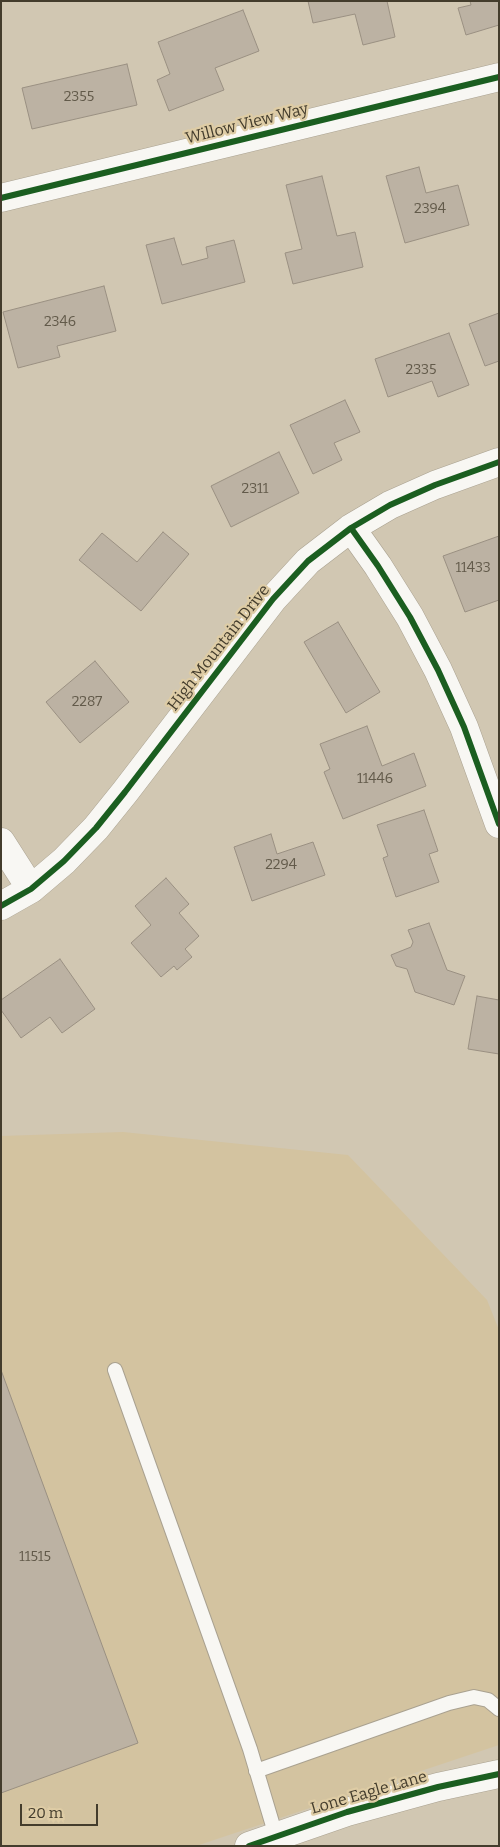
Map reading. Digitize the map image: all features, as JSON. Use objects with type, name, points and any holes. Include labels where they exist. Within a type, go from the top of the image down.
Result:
[{"type":"street","name":"Willow View Way","points":[[1,198],[499,77]]},
{"type":"street","name":"High Mountain Drive","points":[[1,906],[31,889],[96,828],[273,599],[308,561],[351,528],[390,505],[426,489],[499,462]]},
{"type":"street","points":[[351,528],[410,616],[438,670],[464,727],[499,824]]},
{"type":"street","points":[[1,842],[31,889]]},
{"type":"street","name":"Lone Eagle Lane","points":[[250,1846],[356,1810],[438,1787],[499,1774]]},
{"type":"lane","points":[[115,1370],[256,1771],[276,1836]]},
{"type":"lane","points":[[256,1771],[474,1697],[488,1700],[499,1709]]},
{"type":"shaded area","points":[[123,1132],[348,1155],[487,1300],[499,1330],[499,1745],[196,1846],[1,1846],[1,1136]]},
{"type":"building","points":[[308,1],[387,1],[395,37],[363,45],[355,14],[313,23]]},
{"type":"building","points":[[470,1],[499,1],[499,25],[466,35],[458,8],[471,5]]},
{"type":"building","points":[[243,10],[259,51],[215,68],[224,90],[169,111],[157,80],[170,74],[158,42]]},
{"type":"building","points":[[127,64],[137,105],[32,129],[22,88]]},
{"type":"building","points":[[419,167],[426,193],[458,185],[469,225],[405,243],[386,176]]},
{"type":"building","points":[[322,176],[337,236],[355,232],[363,267],[293,284],[285,253],[302,249],[286,185]]},
{"type":"building","points":[[174,238],[182,265],[208,258],[206,247],[234,240],[245,282],[162,304],[146,245]]},
{"type":"building","points":[[104,286],[116,331],[57,346],[60,357],[18,368],[3,312]]},
{"type":"building","points":[[499,313],[499,361],[485,366],[469,324]]},
{"type":"building","points":[[449,333],[469,385],[438,397],[432,381],[388,397],[375,359]]},
{"type":"building","points":[[345,400],[360,432],[334,443],[342,460],[313,474],[290,425]]},
{"type":"building","points":[[279,452],[299,493],[231,527],[211,486]]},
{"type":"building","points":[[163,532],[189,554],[141,611],[79,560],[102,533],[137,562]]},
{"type":"building","points":[[499,536],[499,600],[465,612],[443,556]]},
{"type":"building","points":[[338,622],[380,692],[346,713],[304,642]]},
{"type":"building","points":[[95,661],[129,702],[80,743],[46,702]]},
{"type":"building","points":[[367,726],[382,766],[414,753],[426,786],[343,819],[324,772],[330,769],[320,744]]},
{"type":"building","points":[[424,810],[438,851],[429,854],[439,882],[396,897],[383,858],[388,856],[377,825]]},
{"type":"building","points":[[271,834],[277,854],[313,842],[325,875],[252,901],[234,847]]},
{"type":"building","points":[[166,878],[189,904],[179,913],[199,936],[185,949],[192,957],[177,970],[174,966],[161,977],[131,943],[151,925],[135,906]]},
{"type":"building","points":[[429,923],[447,970],[465,976],[454,1005],[415,992],[407,969],[396,966],[391,955],[411,947],[413,942],[408,930]]},
{"type":"building","points":[[60,959],[95,1009],[62,1033],[50,1017],[21,1038],[1,1010],[1,1000]]},
{"type":"building","points":[[477,996],[499,1000],[499,1054],[468,1049]]},
{"type":"building","points":[[1,1370],[138,1743],[1,1793]]},
{"type":"cycle path","points":[[1,198],[499,77]]},
{"type":"cycle path","points":[[1,906],[31,889],[64,861],[96,828],[273,599],[308,561],[351,528],[390,505],[435,485],[499,462]]},
{"type":"cycle path","points":[[351,528],[378,566],[410,617],[438,670],[464,727],[499,824]]},
{"type":"cycle path","points":[[249,1846],[347,1812],[438,1787],[499,1774]]}]
